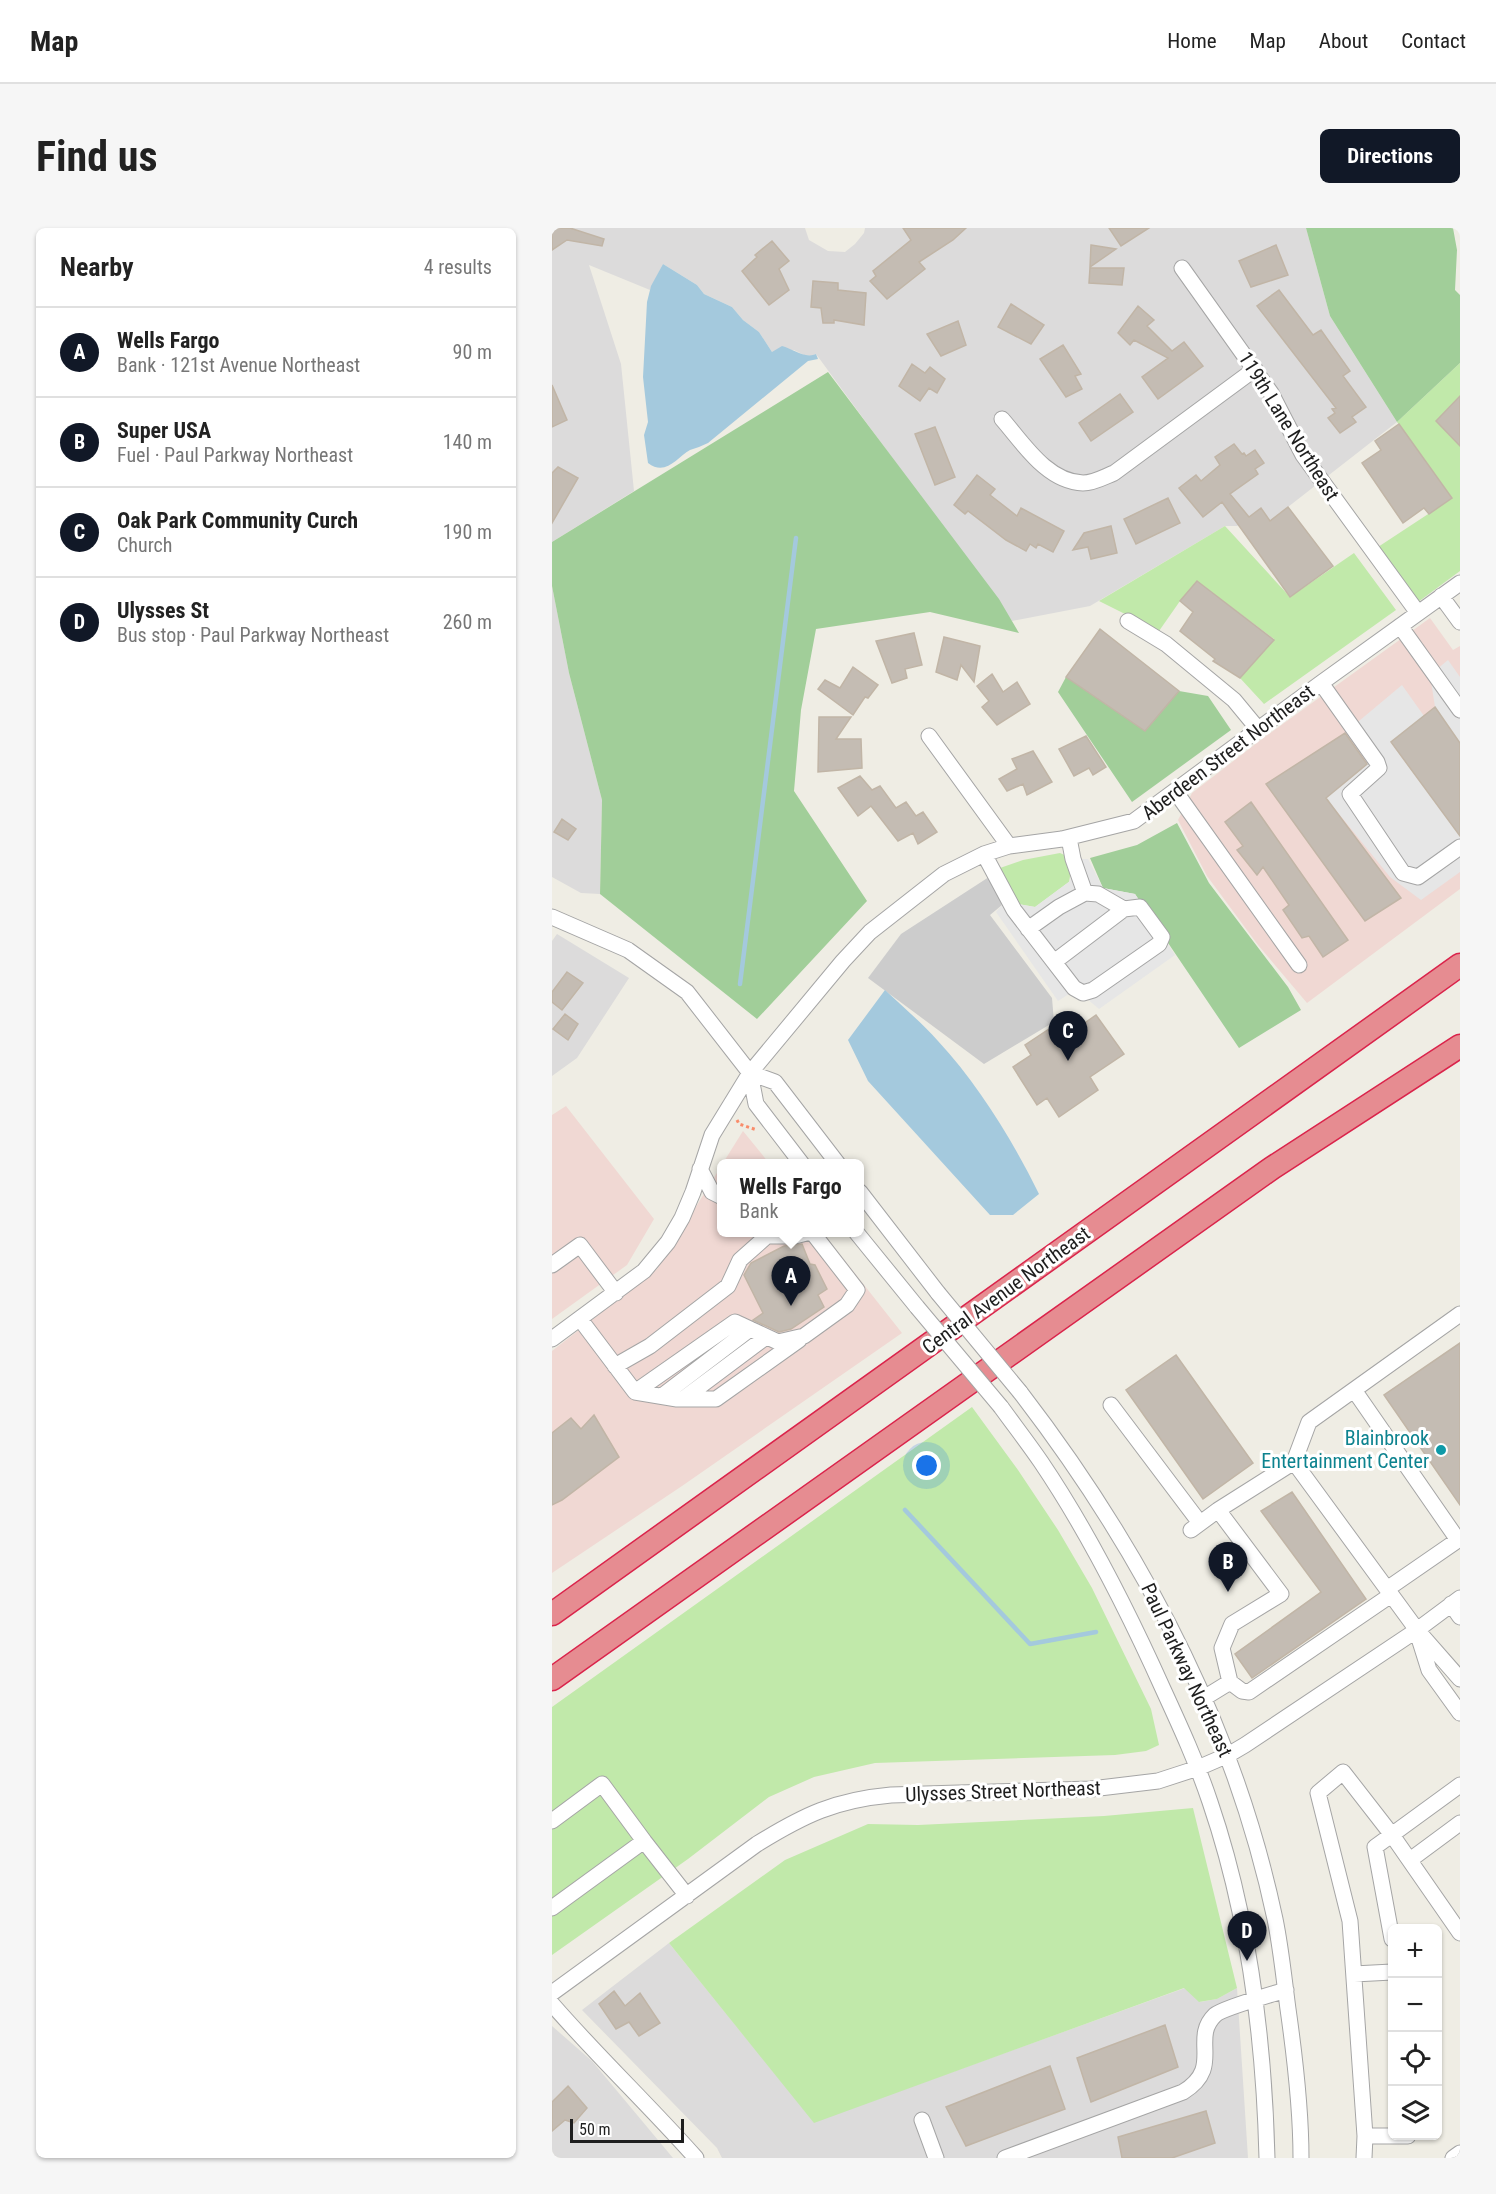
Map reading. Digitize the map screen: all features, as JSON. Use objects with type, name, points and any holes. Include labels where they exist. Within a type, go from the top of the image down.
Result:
[{"type":"highway","name":"Central Avenue Northeast","points":[[552,1614],[1460,965]]},
{"type":"highway","points":[[552,1679],[1272,1168],[1460,1046]]},
{"type":"street","name":"119th Lane Northeast","points":[[1182,268],[1256,369],[1303,455],[1418,613]]},
{"type":"street","points":[[1002,419],[1039,461],[1054,474],[1070,482],[1097,481],[1114,473],[1256,369]]},
{"type":"street","name":"Aberdeen Street Northeast","points":[[552,1339],[644,1271],[668,1242],[682,1218],[712,1135],[750,1073],[870,932],[944,874],[984,854],[1009,846],[1069,838],[1134,821],[1460,583]]},
{"type":"street","points":[[1441,596],[1460,622]]},
{"type":"street","points":[[1128,621],[1166,644],[1234,700],[1258,729]]},
{"type":"street","points":[[1400,626],[1460,710]]},
{"type":"street","points":[[1321,683],[1380,768],[1350,794],[1403,873],[1418,877],[1460,847]]},
{"type":"street","points":[[929,736],[1009,846]]},
{"type":"street","points":[[1175,790],[1299,965]]},
{"type":"street","points":[[1069,838],[1085,893]]},
{"type":"street","points":[[984,854],[1014,910],[1053,962],[1074,988],[1083,993],[1093,990],[1159,944],[1162,937],[1140,907],[1124,909],[1053,962]]},
{"type":"street","points":[[1028,929],[1059,907],[1085,893],[1098,894],[1124,909]]},
{"type":"street","points":[[552,917],[628,950],[687,992],[750,1073],[756,1104],[798,1159]]},
{"type":"street","points":[[750,1073],[775,1082],[834,1159]]},
{"type":"street","points":[[700,1169],[712,1192],[717,1194]]},
{"type":"street","name":"Paul Parkway Northeast","points":[[864,1197],[1064,1450],[1137,1565],[1169,1622],[1204,1698],[1228,1755],[1275,1919],[1295,2055],[1301,2152]]},
{"type":"street","points":[[615,1366],[650,1346],[728,1286],[740,1260],[762,1237]]},
{"type":"street","points":[[580,1319],[615,1366],[666,1396],[716,1399],[847,1305],[857,1290],[814,1237]]},
{"type":"street","name":"Paul Parkway Northeast","points":[[859,1237],[1000,1407],[1041,1462],[1105,1570],[1141,1641],[1198,1768],[1228,1862],[1244,1930],[1256,1999],[1263,2065],[1267,2158]]},
{"type":"street","points":[[552,1265],[580,1245],[616,1293]]},
{"type":"street","points":[[1111,1405],[1196,1527],[1218,1509],[1294,1462],[1309,1422],[1460,1314]]},
{"type":"street","points":[[666,1396],[735,1322],[778,1342],[804,1336]]},
{"type":"street","points":[[666,1396],[758,1333]]},
{"type":"street","points":[[666,1396],[758,1333]]},
{"type":"street","points":[[1218,1509],[1281,1594],[1233,1624],[1222,1648],[1230,1682],[1242,1691],[1249,1692],[1458,1540],[1354,1390]]},
{"type":"street","points":[[1294,1462],[1417,1630],[1460,1679]]},
{"type":"street","points":[[1456,1601],[1460,1617]]},
{"type":"street","name":"Ulysses Street Northeast","points":[[552,1993],[757,1844],[788,1825],[827,1807],[863,1797],[1091,1789],[1158,1781],[1198,1768],[1228,1755],[1417,1630],[1456,1601]]},
{"type":"street","points":[[1417,1630],[1429,1670],[1460,1713]]},
{"type":"street","points":[[1204,1698],[1230,1682]]},
{"type":"street","points":[[1392,2140],[1364,2147],[1350,1921],[1318,1793],[1343,1772],[1392,1834],[1459,1929]]},
{"type":"street","points":[[552,1821],[602,1784],[687,1896]]},
{"type":"street","points":[[1389,1924],[1375,1847],[1460,1785]]},
{"type":"street","points":[[1410,1860],[1460,1823]]},
{"type":"street","points":[[552,1908],[644,1841]]},
{"type":"street","points":[[1354,1974],[1388,1972]]},
{"type":"street","points":[[1005,2158],[1183,2092],[1197,2084],[1205,2068],[1204,2038],[1208,2024],[1216,2013],[1286,1990]]},
{"type":"street","points":[[552,2004],[579,2035],[648,2104],[696,2158]]},
{"type":"street","points":[[922,2120],[936,2158]]},
{"type":"street","points":[[1301,2152],[1311,2158]]},
{"type":"street","points":[[1453,2158],[1460,2153]]},
{"type":"path","points":[[729,1106],[739,1124],[759,1131]]},
{"type":"shaded area","points":[[552,228],[805,228],[809,240],[828,251],[845,252],[855,244],[864,233],[865,228],[1306,228],[1330,316],[1397,422],[1270,521],[1261,509],[1237,526],[1225,526],[1090,606],[1012,621],[816,354],[804,355],[794,350],[772,352],[759,332],[743,320],[732,307],[704,294],[697,285],[663,264],[650,290],[589,265],[621,364],[634,491],[552,542]]},
{"type":"shaded area","points":[[552,586],[569,673],[602,800],[600,894],[581,893],[552,877]]},
{"type":"shaded area","points":[[1430,618],[1453,650],[1460,646],[1460,889],[1307,1003],[1258,945],[1207,876],[1178,820],[1192,793],[1262,739]]},
{"type":"shaded area","points":[[1448,660],[1460,677],[1460,743],[1435,707],[1430,675]]},
{"type":"shaded area","points":[[1402,685],[1424,716],[1391,743],[1455,829],[1460,827],[1460,872],[1421,900],[1390,877],[1326,798],[1369,762],[1347,731]]},
{"type":"shaded area","points":[[1073,859],[1088,859],[1103,888],[1135,894],[1175,955],[1099,1009],[1079,992],[1069,994],[1058,1001],[996,912],[1002,905],[992,875],[1018,904],[1035,907],[1070,881]]},
{"type":"shaded area","points":[[992,875],[1002,905],[990,915],[1052,998],[1054,1022],[984,1064],[868,978],[901,934]]},
{"type":"shaded area","points":[[557,934],[629,978],[577,1058],[552,1076],[552,941]]},
{"type":"shaded area","points":[[566,1106],[654,1219],[627,1265],[552,1319],[552,1115]]},
{"type":"shaded area","points":[[743,1131],[766,1159],[726,1159]]},
{"type":"shaded area","points":[[717,1173],[717,1237],[826,1237],[902,1333],[552,1573],[552,1351],[657,1269]]},
{"type":"shaded area","points":[[669,1943],[814,2122],[1185,1988],[1200,2002],[1217,1999],[1237,1988],[1248,2158],[722,2158],[717,2148],[582,2010]]},
{"type":"shaded area","points":[[552,2026],[592,2061],[673,2158],[552,2158]]},
{"type":"green space","points":[[1306,228],[1453,228],[1457,250],[1455,290],[1460,295],[1460,363],[1397,422],[1330,316]]},
{"type":"green space","points":[[1460,363],[1460,396],[1436,421],[1460,446],[1460,571],[1418,602],[1378,547],[1451,499],[1397,422]]},
{"type":"green space","points":[[828,372],[999,599],[1019,633],[930,612],[816,629],[801,710],[794,791],[867,901],[757,1019],[600,894],[602,800],[569,673],[552,586],[552,542]]},
{"type":"green space","points":[[1225,526],[1290,597],[1354,553],[1396,610],[1264,704],[1240,678],[1274,639],[1198,582],[1180,601],[1159,631],[1099,601]]},
{"type":"green space","points":[[1066,677],[1145,731],[1179,691],[1208,696],[1231,730],[1132,802],[1058,692]]},
{"type":"green space","points":[[1177,823],[1209,883],[1288,987],[1301,1010],[1239,1048],[1135,894],[1103,888],[1090,858],[1137,845]]},
{"type":"green space","points":[[1060,853],[1073,859],[1069,882],[1035,907],[1018,904],[1000,868],[1023,860]]},
{"type":"green space","points":[[972,1407],[1058,1530],[1092,1588],[1151,1709],[1159,1745],[1146,1751],[1115,1755],[875,1763],[814,1777],[769,1797],[688,1859],[552,1955],[552,1707]]},
{"type":"green space","points":[[1193,1808],[1237,1988],[1217,1999],[1199,2002],[1184,1988],[814,2123],[669,1943],[785,1860],[868,1824],[918,1825],[1104,1816]]},
{"type":"water","points":[[663,264],[697,285],[704,294],[732,307],[743,320],[759,332],[772,352],[782,346],[803,354],[816,354],[818,359],[808,361],[708,443],[690,450],[666,467],[660,468],[648,463],[644,435],[648,422],[643,377],[647,302],[651,286]]},
{"type":"water","points":[[885,990],[926,1028],[953,1058],[981,1094],[1018,1154],[1039,1194],[1013,1215],[990,1215],[868,1081],[848,1040]]},
{"type":"building","points":[[552,228],[570,228],[604,239],[602,246],[567,240],[552,250]]},
{"type":"building","points":[[903,228],[966,228],[953,240],[919,262],[925,269],[887,299],[870,281],[876,276],[873,271],[911,240]]},
{"type":"building","points":[[1109,228],[1149,228],[1121,246]]},
{"type":"building","points":[[772,241],[789,261],[779,269],[789,290],[769,305],[742,271],[757,257],[755,255]]},
{"type":"building","points":[[1091,245],[1116,249],[1090,267]]},
{"type":"building","points":[[1276,245],[1288,275],[1251,287],[1239,261]]},
{"type":"building","points":[[1090,268],[1124,268],[1122,285],[1089,283]]},
{"type":"building","points":[[813,281],[838,283],[838,290],[866,293],[864,325],[834,320],[834,323],[823,323],[821,308],[811,307]]},
{"type":"building","points":[[1279,290],[1313,335],[1321,330],[1350,371],[1343,376],[1366,407],[1352,417],[1356,422],[1340,433],[1328,418],[1335,413],[1332,409],[1336,408],[1257,306]]},
{"type":"building","points":[[1011,304],[1044,325],[1031,344],[998,327]]},
{"type":"building","points":[[1138,306],[1154,320],[1147,326],[1172,351],[1184,342],[1203,366],[1158,399],[1142,377],[1168,358],[1134,340],[1130,345],[1118,333]]},
{"type":"building","points":[[958,321],[966,345],[941,356],[927,334]]},
{"type":"building","points":[[1063,345],[1081,374],[1075,376],[1082,389],[1066,397],[1040,359]]},
{"type":"building","points":[[912,364],[925,373],[930,367],[945,379],[937,393],[929,388],[920,401],[899,386]]},
{"type":"building","points":[[552,385],[567,420],[552,427]]},
{"type":"building","points":[[1120,394],[1133,412],[1091,441],[1079,423]]},
{"type":"building","points":[[1460,396],[1460,446],[1436,421]]},
{"type":"building","points":[[1399,424],[1452,498],[1429,514],[1424,508],[1403,523],[1362,463],[1381,450],[1375,441]]},
{"type":"building","points":[[935,427],[955,477],[935,485],[915,434]]},
{"type":"building","points":[[1234,444],[1246,456],[1255,450],[1264,463],[1255,469],[1258,474],[1230,494],[1249,517],[1261,508],[1270,521],[1288,507],[1333,566],[1290,597],[1222,502],[1203,517],[1179,488],[1196,475],[1201,481],[1220,465],[1215,457]]},
{"type":"building","points":[[558,467],[578,478],[552,523],[552,473]]},
{"type":"building","points":[[977,475],[995,489],[990,495],[1017,516],[1021,508],[1064,531],[1053,552],[1038,544],[1036,548],[1030,544],[1026,551],[1006,540],[968,511],[965,514],[954,505]]},
{"type":"building","points":[[1168,498],[1180,523],[1136,544],[1124,519]]},
{"type":"building","points":[[1111,526],[1117,553],[1091,559],[1088,547],[1073,550],[1084,533]]},
{"type":"building","points":[[1197,581],[1274,640],[1240,678],[1213,661],[1215,659],[1180,631],[1193,612],[1180,601]]},
{"type":"building","points":[[1100,629],[1179,691],[1145,731],[1066,677]]},
{"type":"building","points":[[914,633],[922,665],[905,669],[907,678],[892,683],[876,641]]},
{"type":"building","points":[[944,637],[980,646],[974,682],[961,665],[957,680],[936,672]]},
{"type":"building","points":[[853,667],[878,685],[868,698],[865,697],[853,715],[818,689],[825,680],[840,688]]},
{"type":"building","points":[[992,674],[1003,692],[1017,682],[1030,704],[997,725],[982,707],[989,701],[977,686]]},
{"type":"building","points":[[1435,707],[1460,743],[1460,836],[1391,742]]},
{"type":"building","points":[[819,717],[851,717],[836,739],[861,739],[862,768],[818,772]]},
{"type":"building","points":[[1345,733],[1367,764],[1326,798],[1401,898],[1365,921],[1266,784]]},
{"type":"building","points":[[1086,736],[1106,767],[1093,775],[1089,768],[1074,776],[1059,749]]},
{"type":"building","points":[[1033,751],[1052,782],[1027,795],[1023,784],[1007,791],[999,779],[1017,769],[1012,759]]},
{"type":"building","points":[[860,776],[872,790],[880,786],[896,808],[906,802],[916,816],[923,812],[937,832],[918,844],[913,833],[898,841],[871,806],[858,816],[838,788]]},
{"type":"building","points":[[1251,802],[1348,940],[1323,957],[1309,936],[1302,938],[1283,910],[1289,905],[1263,867],[1257,875],[1237,850],[1243,846],[1225,822]]},
{"type":"building","points":[[562,819],[576,829],[568,840],[554,832]]},
{"type":"building","points":[[567,972],[583,983],[562,1010],[552,1002],[552,992]]},
{"type":"building","points":[[565,1014],[578,1024],[568,1040],[553,1029]]},
{"type":"building","points":[[1061,1014],[1079,1027],[1096,1015],[1124,1054],[1090,1077],[1098,1090],[1059,1117],[1047,1098],[1037,1105],[1013,1067],[1031,1055],[1025,1045],[1058,1023]]},
{"type":"building","points":[[802,1244],[810,1264],[815,1265],[827,1289],[818,1295],[824,1307],[791,1329],[779,1332],[753,1320],[763,1313],[744,1275],[751,1263],[784,1246]]},
{"type":"building","name":"Blainbrook Entertainment Center","points":[[1460,1343],[1460,1505],[1384,1395]]},
{"type":"building","points":[[1176,1355],[1253,1463],[1203,1499],[1126,1390]]},
{"type":"building","points":[[594,1415],[619,1457],[552,1505],[552,1433],[571,1418],[581,1429]]},
{"type":"building","points":[[1292,1492],[1366,1599],[1252,1678],[1235,1654],[1321,1592],[1261,1511]]},
{"type":"building","points":[[614,1991],[625,2006],[640,1993],[660,2023],[639,2036],[629,2022],[616,2029],[599,2004]]},
{"type":"building","points":[[1165,2025],[1178,2067],[1091,2102],[1077,2058]]},
{"type":"building","points":[[1050,2066],[1065,2109],[966,2146],[946,2107]]},
{"type":"building","points":[[568,2086],[587,2108],[574,2123],[565,2120],[552,2131],[552,2102]]},
{"type":"building","points":[[1206,2111],[1215,2143],[1172,2158],[1122,2158],[1118,2137]]},
{"type":"waterway","points":[[740,984],[796,538]]},
{"type":"waterway","points":[[905,1510],[1030,1644],[1096,1632]]},
{"type":"place","name":"Oak Park Community Curch","points":[[1068,1061]]},
{"type":"place","name":"Wells Fargo","points":[[791,1306]]},
{"type":"place","name":"Blainbrook Entertainment Center","points":[[1441,1450]]},
{"type":"place","name":"Super USA","points":[[1228,1592]]},
{"type":"place","name":"Ulysses St","points":[[1247,1961]]}]
